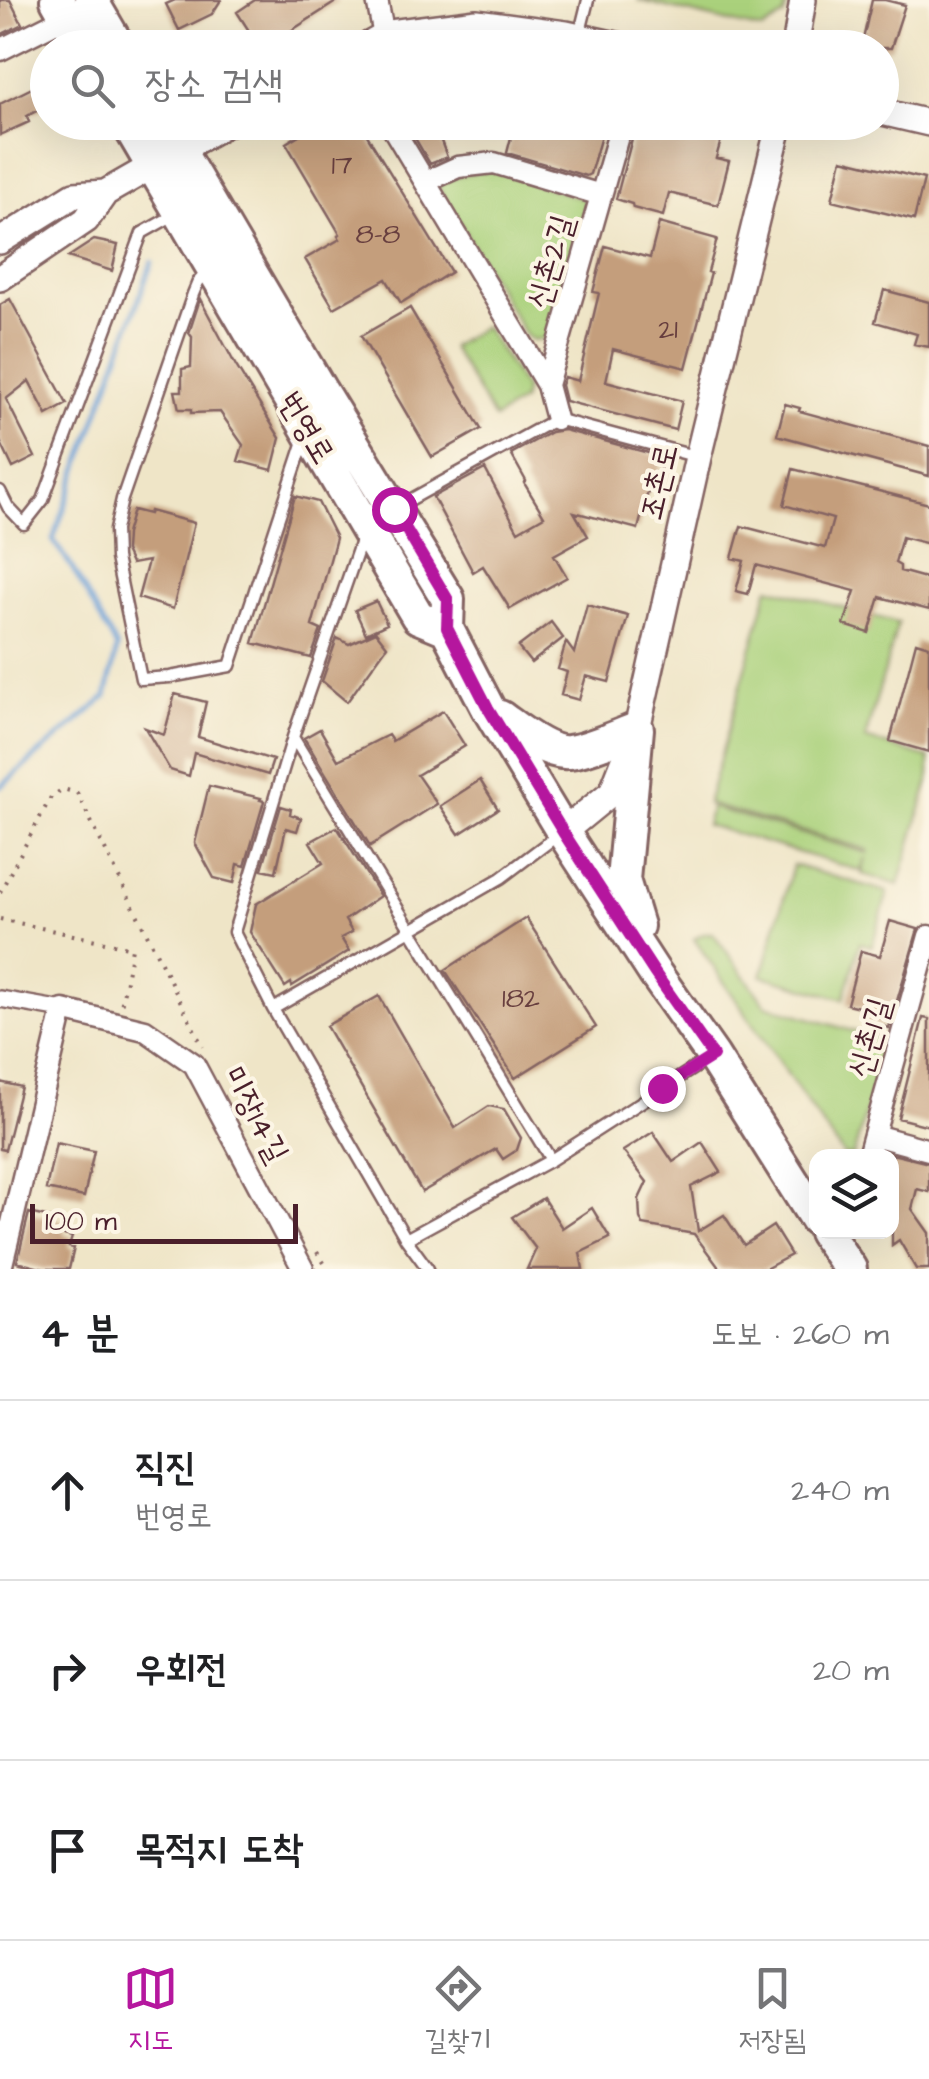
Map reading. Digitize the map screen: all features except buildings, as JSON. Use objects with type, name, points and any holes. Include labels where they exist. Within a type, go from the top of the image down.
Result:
[{"type":"main road","points":[[71,6],[78,30]]},
{"type":"main road","points":[[71,6],[98,30]]},
{"type":"main road","name":"번영로","points":[[165,146],[192,205],[225,259],[320,390],[380,518],[418,617],[447,628],[488,708],[563,832],[809,1208]]},
{"type":"main road","name":"번영로","points":[[225,259],[307,430],[380,518]]},
{"type":"main road","points":[[488,708],[530,738],[567,753],[637,729],[623,880],[654,972]]},
{"type":"main road","points":[[830,1239],[850,1269]]},
{"type":"street","points":[[374,30],[376,0]]},
{"type":"street","points":[[798,30],[803,0]]},
{"type":"street","points":[[32,30],[71,6]]},
{"type":"street","points":[[414,30],[477,22],[535,30]]},
{"type":"street","points":[[0,50],[30,31]]},
{"type":"street","points":[[899,116],[929,124]]},
{"type":"street","points":[[399,140],[547,385],[556,418]]},
{"type":"street","name":"신촌2길","points":[[547,385],[617,140]]},
{"type":"street","name":"조촌로","points":[[563,832],[612,792],[637,729],[776,140]]},
{"type":"street","points":[[0,278],[86,220],[104,194],[165,146]]},
{"type":"street","points":[[424,182],[458,167],[494,162],[601,195]]},
{"type":"street","points":[[0,242],[74,195],[104,194]]},
{"type":"street","name":"신촌1길","points":[[870,1149],[921,995],[929,936]]},
{"type":"street","points":[[0,999],[63,1010],[1,1269]]},
{"type":"street","name":"미장14길","points":[[63,1010],[145,1030],[194,1064],[297,1267]]},
{"type":"street","points":[[874,1135],[929,1150]]},
{"type":"lane","points":[[580,30],[588,0]]},
{"type":"lane","points":[[0,492],[24,524],[43,500],[142,233],[192,205]]},
{"type":"lane","points":[[225,259],[198,282],[193,294],[122,499],[115,530],[116,558],[141,679],[230,666],[307,430]]},
{"type":"lane","points":[[428,1269],[406,1239],[273,1009],[234,932],[293,737],[380,518],[556,418],[698,457]]},
{"type":"lane","points":[[293,737],[551,1160]]},
{"type":"lane","points":[[273,1009],[500,878],[563,832]]},
{"type":"lane","points":[[406,1239],[551,1160],[713,1056]]},
{"type":"path","points":[[0,892],[51,797],[63,790],[77,793],[202,1046]]},
{"type":"path","points":[[0,920],[132,948],[118,1023]]},
{"type":"path","points":[[310,1242],[328,1269]]},
{"type":"green space","points":[[637,0],[788,0],[784,16],[762,30]]},
{"type":"green space","points":[[492,169],[587,200],[554,332],[543,339],[532,340],[525,335],[438,187],[440,182],[461,175]]},
{"type":"green space","points":[[484,326],[525,389],[522,401],[494,419],[451,347]]},
{"type":"green space","points":[[769,587],[898,623],[865,739],[929,758],[929,781],[899,885],[862,874],[866,858],[861,871],[706,825],[711,807],[868,853],[707,804]]},
{"type":"green space","points":[[793,865],[888,892],[872,946],[860,943],[844,999],[762,976]]},
{"type":"green space","points":[[713,933],[766,1005],[886,1041],[855,1149],[839,1149],[694,939]]},
{"type":"waterway","points":[[0,787],[106,697],[117,648],[53,540],[152,262]]},
{"type":"route","points":[[394,509],[448,600],[447,628],[488,708],[563,832],[713,1056],[662,1088]]}]
